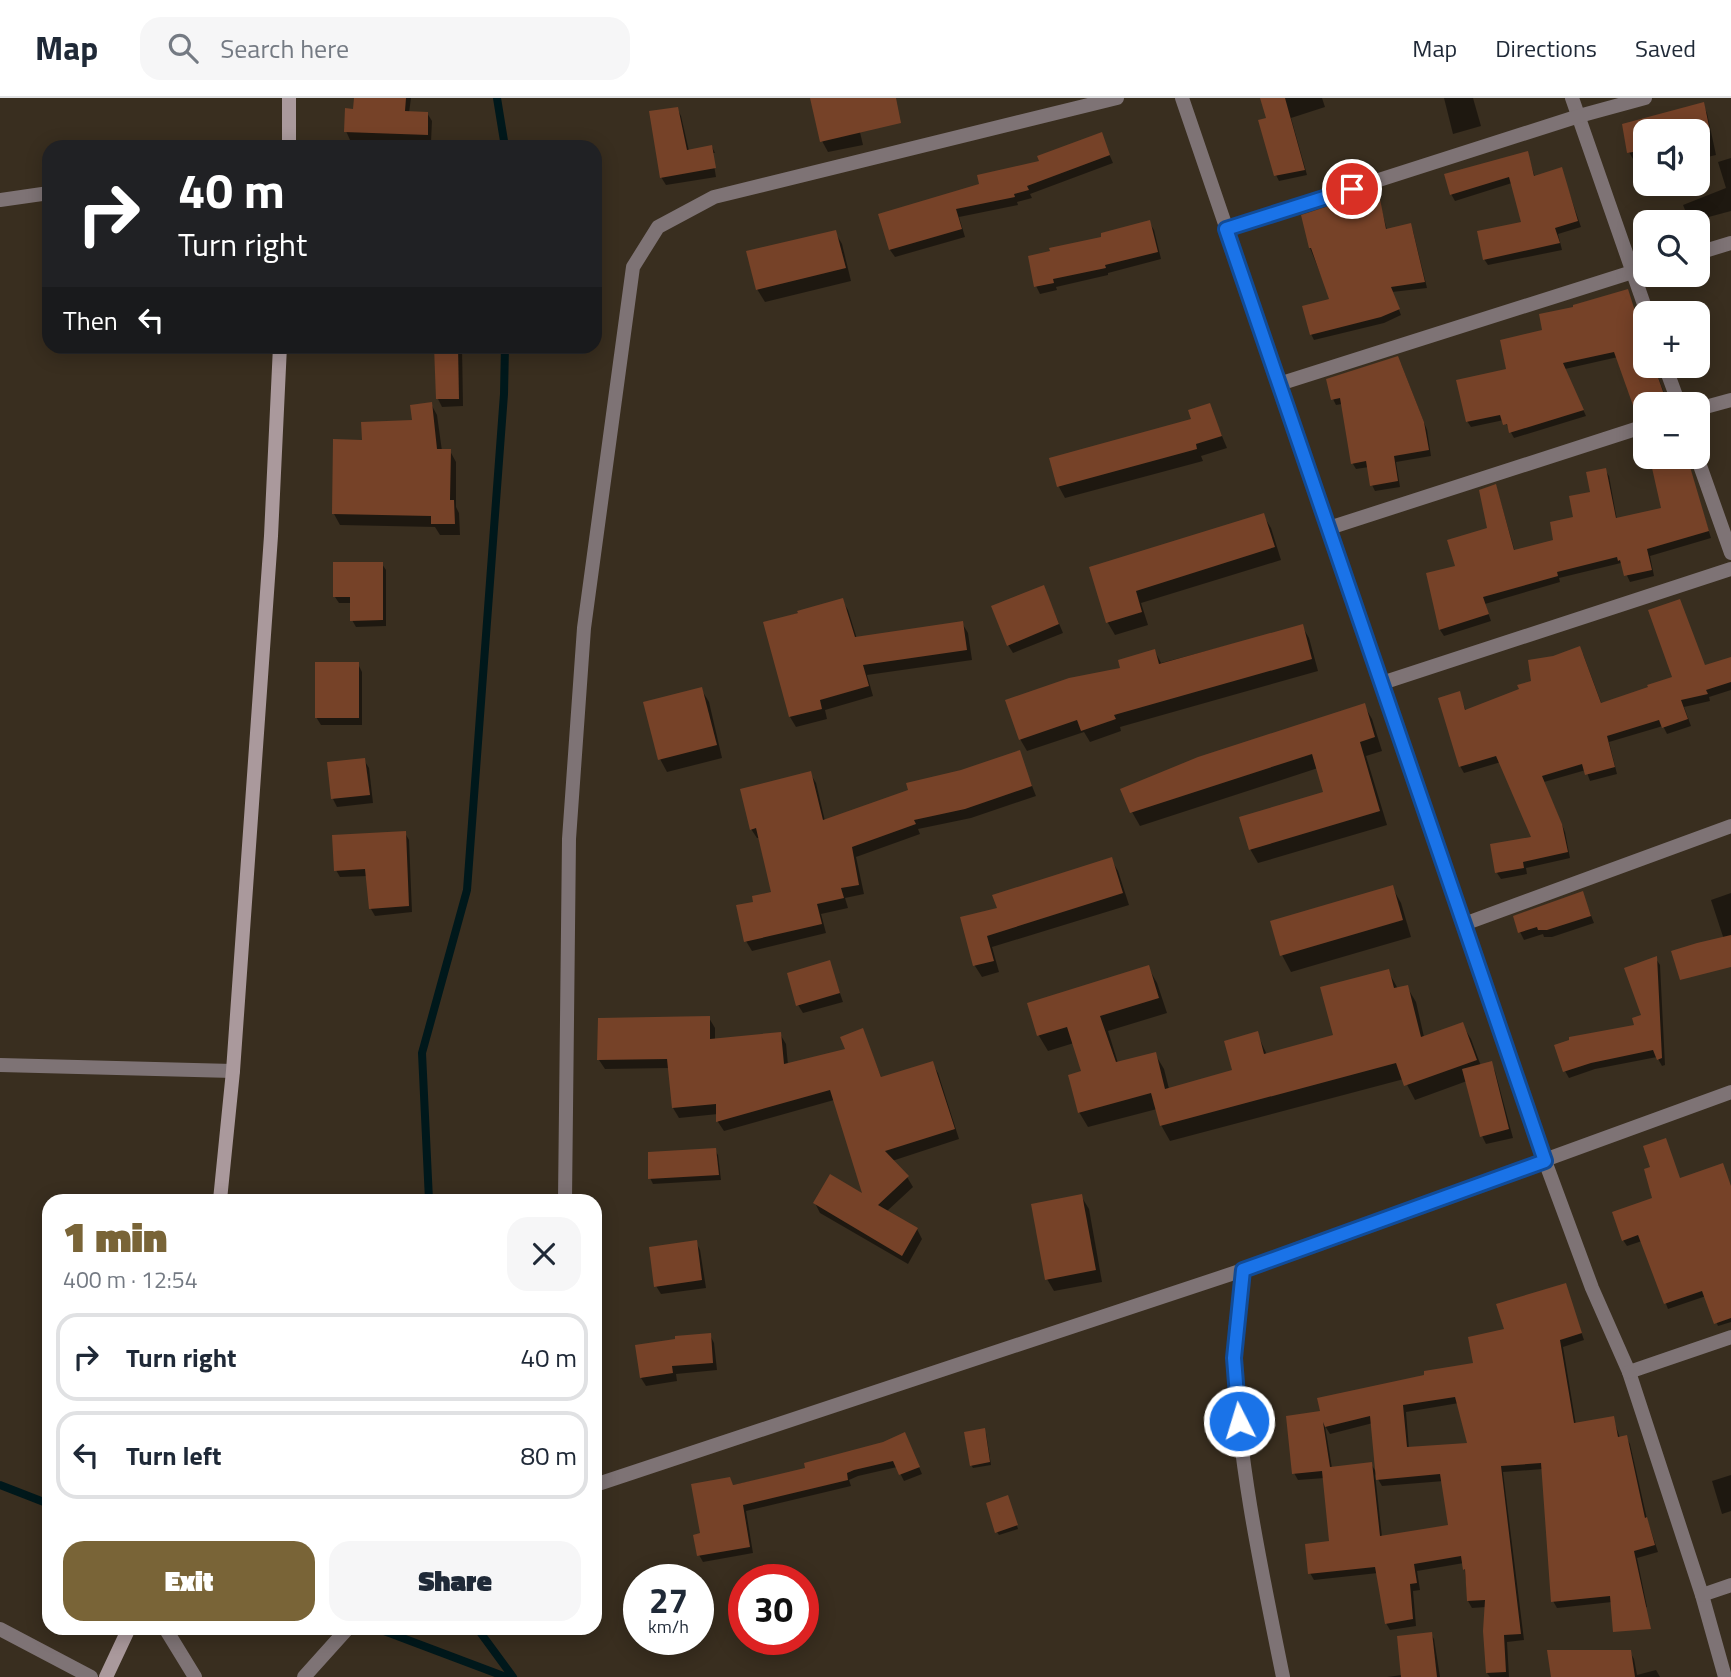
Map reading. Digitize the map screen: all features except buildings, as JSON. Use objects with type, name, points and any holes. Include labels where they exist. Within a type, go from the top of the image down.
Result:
[{"type":"main road","points":[[289,98],[289,140]]},
{"type":"main road","points":[[221,1194],[233,1071],[271,536],[280,354]]},
{"type":"main road","points":[[106,1677],[126,1635]]},
{"type":"street","points":[[565,1194],[569,839],[583,641],[633,267],[658,227],[714,197],[1117,98]]},
{"type":"street","points":[[1182,98],[1545,1161],[1592,1288],[1629,1372],[1702,1595],[1725,1677]]},
{"type":"street","points":[[1572,98],[1633,257]]},
{"type":"street","points":[[1226,229],[1579,116],[1645,98]]},
{"type":"street","points":[[0,200],[42,194]]},
{"type":"street","points":[[1710,249],[1731,243]]},
{"type":"street","points":[[1279,384],[1633,272]]},
{"type":"street","points":[[1710,406],[1731,400]]},
{"type":"street","points":[[1329,528],[1633,430]]},
{"type":"street","points":[[1701,469],[1731,553]]},
{"type":"street","points":[[1382,684],[1731,569]]},
{"type":"street","points":[[1464,924],[1731,826]]},
{"type":"street","points":[[0,1065],[233,1071]]},
{"type":"street","points":[[602,1483],[1243,1270],[1731,1092]]},
{"type":"street","points":[[1243,1270],[1234,1358],[1241,1443],[1258,1557],[1283,1677]]},
{"type":"street","points":[[1629,1372],[1731,1337]]},
{"type":"street","points":[[1702,1595],[1731,1585]]},
{"type":"street","points":[[0,1629],[91,1677]]},
{"type":"street","points":[[168,1635],[195,1677]]},
{"type":"street","points":[[304,1677],[342,1635]]},
{"type":"waterway","points":[[497,98],[504,140]]},
{"type":"waterway","points":[[429,1194],[422,1053],[467,890],[505,354]]},
{"type":"waterway","points":[[0,1485],[42,1501]]},
{"type":"waterway","points":[[395,1635],[506,1677]]},
{"type":"waterway","points":[[482,1635],[513,1677]]},
{"type":"route","points":[[1239,1421],[1234,1358],[1243,1270],[1545,1161],[1226,229],[1352,189]]}]
